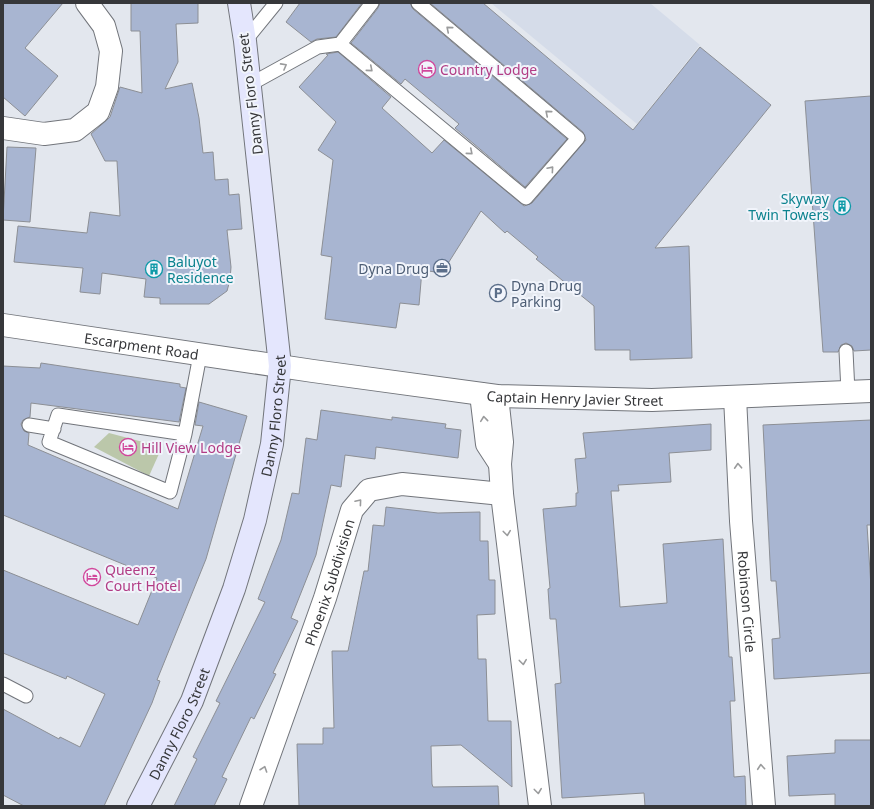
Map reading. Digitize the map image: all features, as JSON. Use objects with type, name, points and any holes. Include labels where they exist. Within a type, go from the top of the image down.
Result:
[{"type":"main road","name":"Danny Floro Street","points":[[138,806],[192,701],[234,589],[255,520],[272,444],[280,366],[245,41],[239,3]]},
{"type":"street","points":[[3,128],[44,134],[75,130],[98,112],[107,87],[111,52],[104,26],[87,3]]},
{"type":"street","name":"Escarpment Road","points":[[3,325],[280,366]]},
{"type":"street","name":"Captain Henry Javier Street","points":[[280,366],[489,395],[652,400],[871,391]]},
{"type":"street","points":[[489,395],[502,442],[500,464],[502,494],[540,806]]},
{"type":"street","name":"Robinson Circle","points":[[735,397],[741,521],[764,806]]},
{"type":"street","name":"Phoenix Subdivision","points":[[251,806],[325,598],[352,510],[369,490],[402,484],[502,494]]},
{"type":"lane","points":[[245,41],[276,3]]},
{"type":"lane","points":[[249,85],[318,48],[340,44],[372,3]]},
{"type":"lane","points":[[340,44],[526,198],[578,138],[418,3]]},
{"type":"lane","points":[[846,351],[848,392]]},
{"type":"lane","points":[[185,434],[58,416],[49,442],[170,492],[185,434],[200,355]]},
{"type":"lane","points":[[29,425],[54,429]]},
{"type":"lane","points":[[3,684],[26,696]]},
{"type":"shaded area","points":[[491,3],[650,3],[700,45],[637,124]]},
{"type":"green space","points":[[109,433],[162,447],[149,476],[94,447]]},
{"type":"building","points":[[3,3],[63,3],[25,48],[58,76],[25,116],[3,97]]},
{"type":"building","points":[[131,3],[198,3],[198,23],[176,24],[178,62],[165,89],[192,83],[199,118],[203,153],[213,152],[215,180],[228,179],[229,195],[239,194],[242,229],[227,230],[231,267],[227,291],[209,304],[160,304],[160,298],[144,297],[146,279],[102,273],[100,294],[80,292],[83,268],[14,262],[18,226],[87,233],[90,212],[120,216],[117,161],[105,161],[91,134],[110,117],[120,87],[142,93],[140,31],[131,31]]},
{"type":"building","points":[[300,3],[362,3],[336,37],[317,39],[311,42],[286,22]]},
{"type":"building","points":[[380,3],[410,3],[413,9],[567,139],[525,187],[455,128],[459,124],[405,79],[401,84],[351,43],[378,8]]},
{"type":"building","points":[[430,3],[483,3],[633,130],[700,47],[771,105],[655,248],[689,246],[692,358],[630,360],[630,350],[595,350],[594,306],[536,259],[538,257],[507,231],[505,233],[481,211],[442,273],[422,270],[419,305],[400,303],[396,328],[325,319],[332,257],[321,255],[333,160],[318,150],[336,122],[299,87],[328,55],[326,54],[338,52],[391,97],[382,108],[432,153],[444,140],[524,206],[532,203],[586,140],[583,132]]},
{"type":"building","name":"Skyway Twin Towers","points":[[871,96],[871,350],[854,351],[852,346],[846,343],[841,345],[838,352],[823,352],[805,101]]},
{"type":"building","points":[[7,147],[36,148],[30,222],[3,220]]},
{"type":"building","points":[[41,363],[180,384],[180,387],[186,388],[179,422],[31,403],[30,417],[23,420],[21,424],[24,431],[29,433],[28,445],[178,509],[203,426],[195,425],[199,402],[247,416],[206,559],[157,680],[160,681],[152,703],[104,806],[24,806],[3,795],[3,709],[59,739],[60,737],[80,747],[105,694],[67,676],[66,679],[3,653],[3,570],[138,625],[157,578],[3,515],[3,366],[40,368]]},
{"type":"building","points":[[321,410],[392,420],[392,417],[446,424],[445,428],[461,430],[458,458],[376,447],[375,459],[345,455],[341,487],[331,485],[316,555],[291,618],[298,621],[273,673],[276,674],[254,719],[251,717],[222,777],[227,779],[214,806],[174,806],[197,759],[193,757],[220,703],[216,701],[265,602],[258,599],[281,540],[292,493],[299,494],[306,438],[317,440]]},
{"type":"building","points":[[871,420],[871,525],[867,525],[871,587],[871,673],[774,679],[772,639],[780,638],[776,581],[771,581],[763,425]]},
{"type":"building","points":[[711,424],[711,450],[669,453],[671,482],[618,485],[619,491],[611,491],[620,607],[667,603],[663,544],[723,539],[729,657],[732,657],[735,701],[730,701],[734,777],[745,776],[746,806],[645,806],[644,793],[562,798],[555,684],[561,683],[556,619],[550,619],[548,589],[550,588],[543,509],[576,506],[576,493],[578,493],[575,459],[586,458],[583,433]]},
{"type":"building","points":[[386,507],[438,513],[480,512],[480,541],[488,541],[489,580],[495,580],[495,614],[477,615],[478,659],[486,659],[488,721],[511,721],[512,787],[461,745],[431,746],[432,784],[433,787],[498,786],[499,806],[299,806],[297,744],[323,744],[323,728],[334,728],[332,651],[348,651],[364,571],[368,571],[373,525],[384,526]]},
{"type":"building","points":[[835,740],[871,740],[871,806],[835,806],[835,794],[789,796],[787,756],[835,753]]},
{"type":"place","name":"Country Lodge","points":[[427,69]]},
{"type":"place","name":"Skyway Twin Towers","points":[[842,206]]},
{"type":"place","name":"Dyna Drug","points":[[442,268]]},
{"type":"place","name":"Baluyot Residence","points":[[154,269]]},
{"type":"place","name":"Dyna Drug Parking","points":[[498,293]]},
{"type":"place","name":"Hill View Lodge","points":[[128,447]]},
{"type":"place","name":"Queenz Court Hotel","points":[[92,577]]}]
